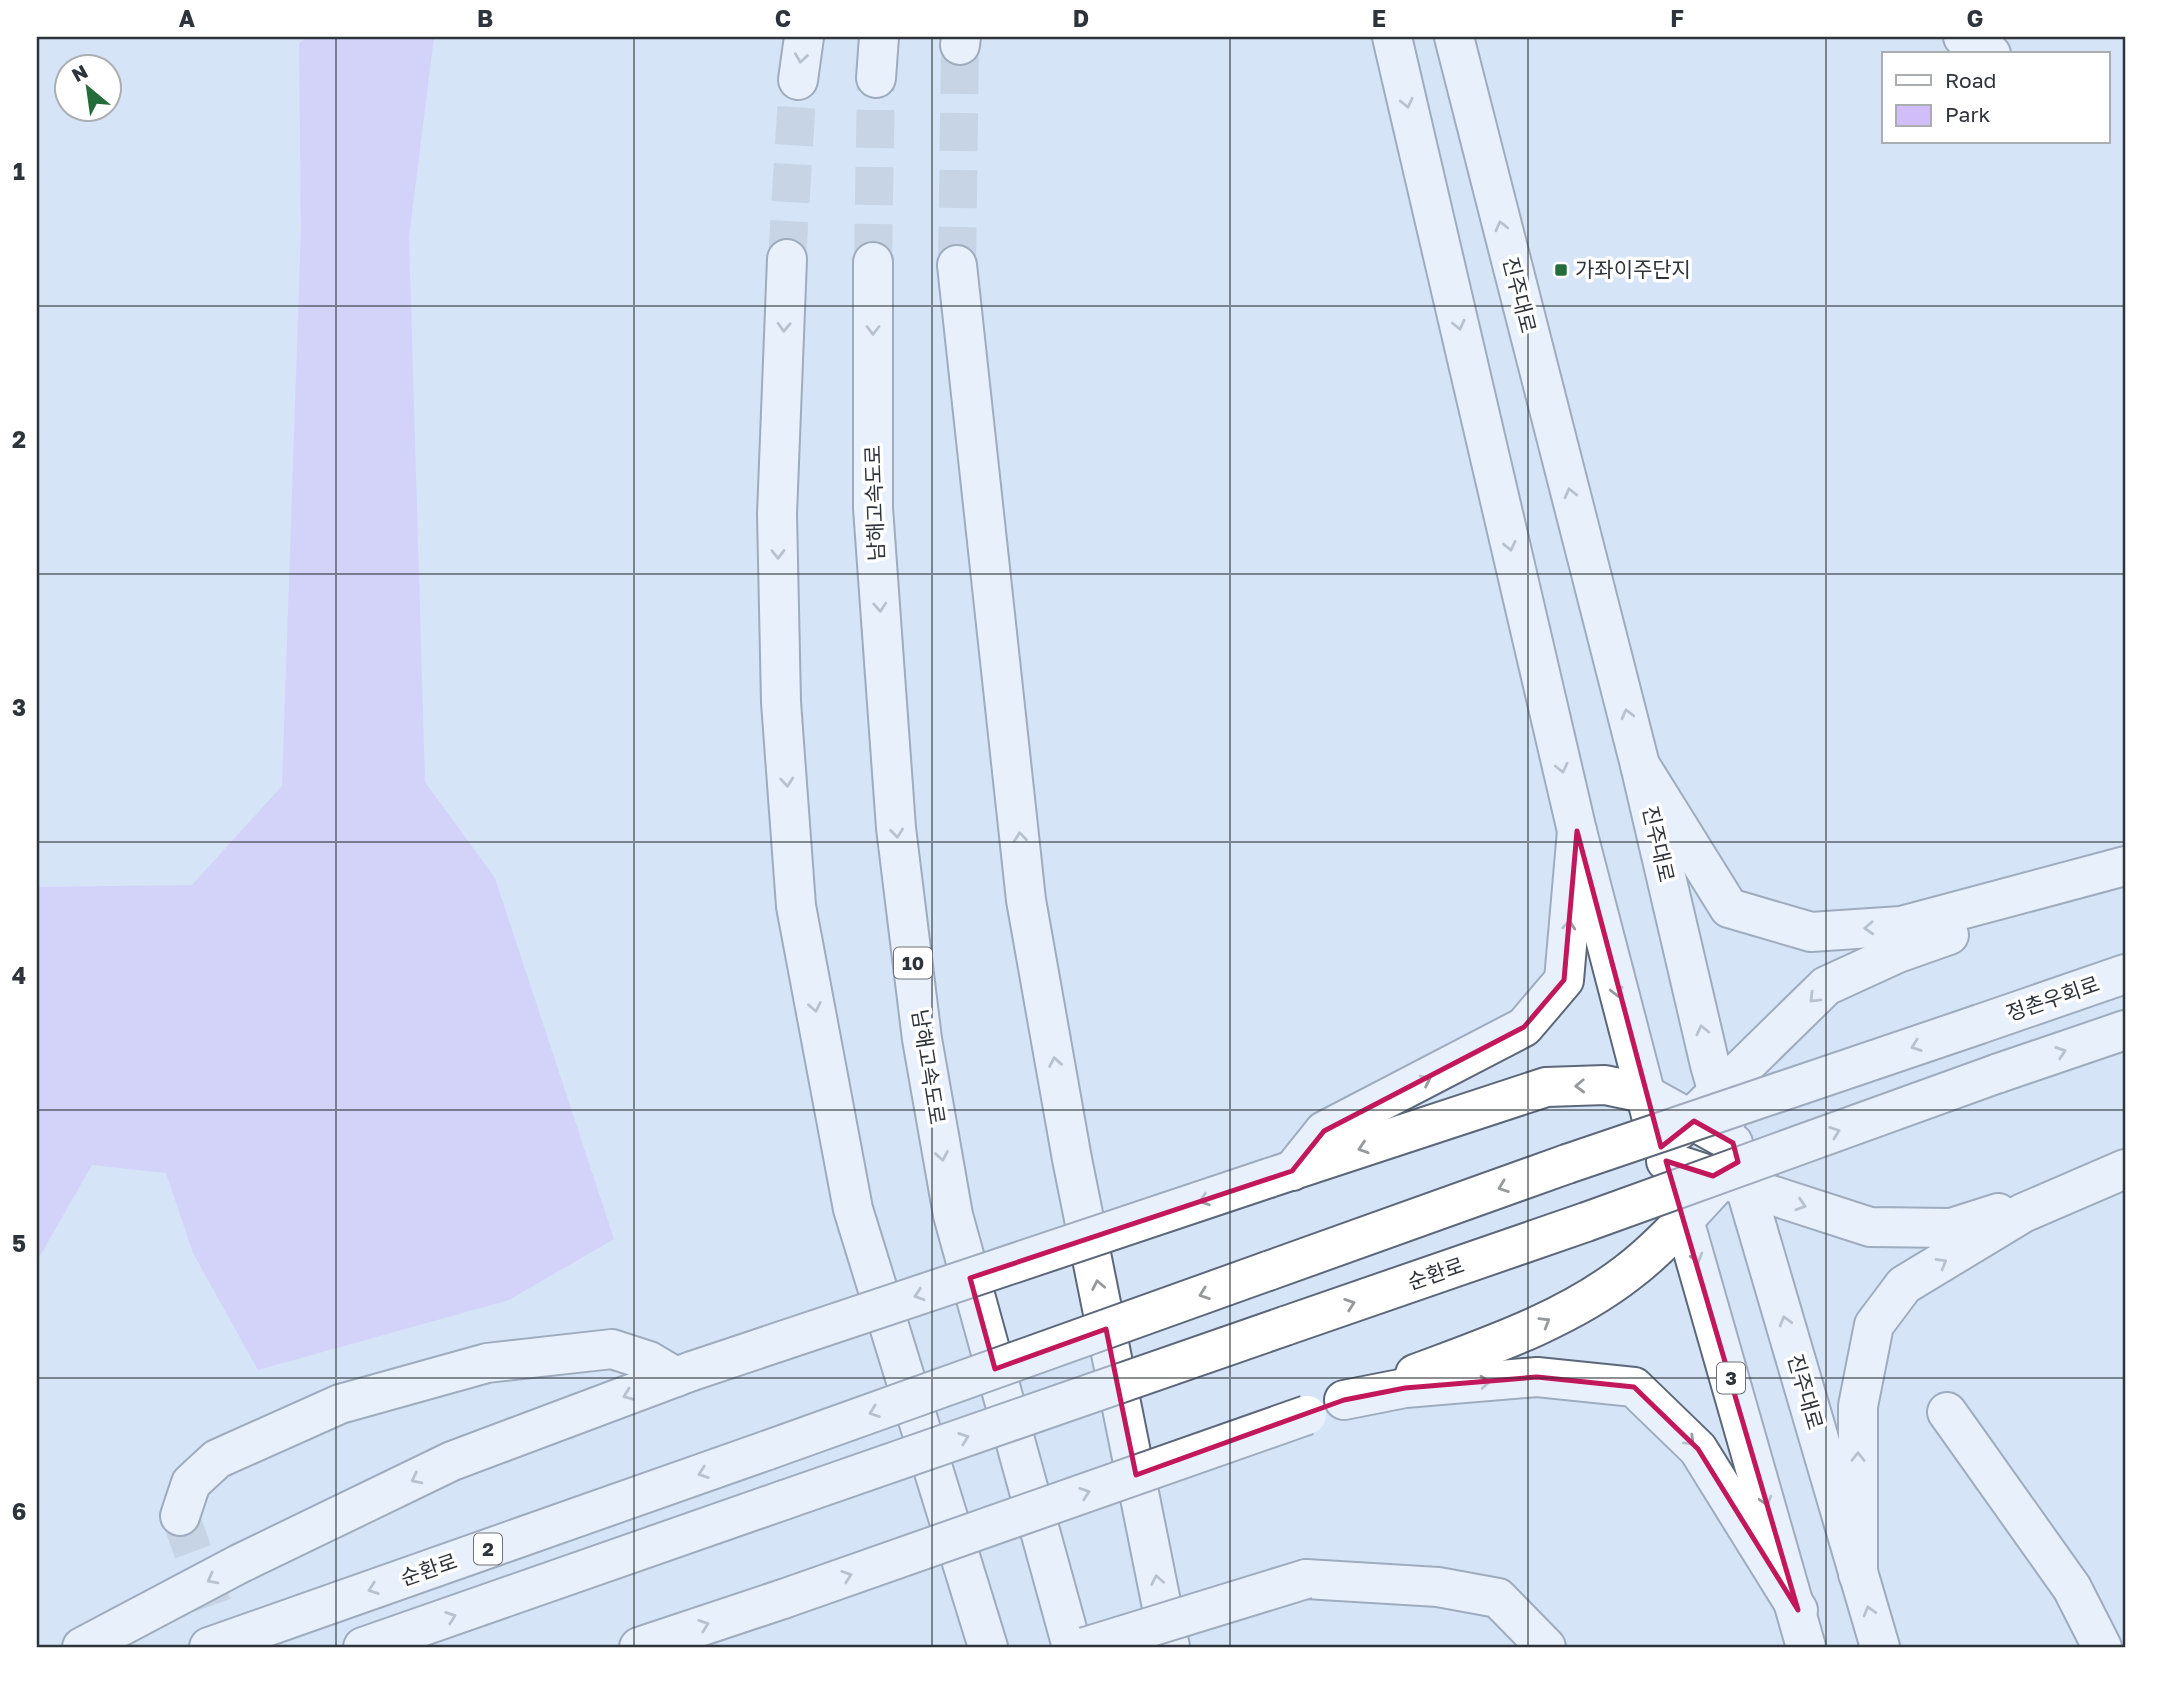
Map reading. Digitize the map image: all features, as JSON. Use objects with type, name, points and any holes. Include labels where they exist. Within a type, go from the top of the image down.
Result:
[{"type":"main road","points":[[799,80],[804,37]]},
{"type":"main road","points":[[876,78],[879,37]]},
{"type":"main road","points":[[1280,1175],[1324,1131],[1524,1027],[1564,980],[1577,831],[1392,37]]},
{"type":"main road","name":"진주대로","points":[[1454,37],[1640,765],[1735,1168],[1880,1647]]},
{"type":"main road","points":[[1963,37],[1988,52]]},
{"type":"main road","points":[[787,259],[777,514],[780,702],[796,906],[853,1209],[988,1647]]},
{"type":"main road","name":"남해고속도로","points":[[873,262],[873,508],[896,828],[922,1039],[953,1215],[1072,1647]]},
{"type":"main road","points":[[957,265],[1027,900],[1072,1159],[1170,1647]]},
{"type":"main road","points":[[1640,765],[1729,908],[1811,932],[1901,926],[2125,868]]},
{"type":"main road","name":"3","points":[[1577,831],[1643,1093],[1685,1219],[1798,1610],[1806,1647]]},
{"type":"main road","points":[[2109,1176],[1951,1228],[1870,1227],[1735,1168],[1663,1154],[1691,1119],[1826,986],[1898,954],[2125,868]]},
{"type":"main road","name":"정촌우회로","points":[[1268,1271],[1567,1164],[2125,974]]},
{"type":"main road","name":"순환로","points":[[363,1647],[1586,1222],[2125,1030]]},
{"type":"main road","points":[[82,1647],[239,1564],[452,1461],[684,1374],[1546,1087],[1605,1085],[1643,1093],[1691,1119],[1735,1168]]},
{"type":"main road","points":[[639,1647],[1307,1415],[1529,1332],[1626,1274],[1735,1168]]},
{"type":"main road","points":[[1858,1574],[1858,1406],[1874,1325],[1904,1285],[2024,1213],[2109,1176]]},
{"type":"main road","name":"순환로","points":[[209,1647],[1268,1271]]},
{"type":"main road","points":[[180,1516],[191,1483],[217,1458],[340,1404],[488,1363],[612,1349],[684,1374]]},
{"type":"main road","points":[[1344,1400],[1405,1388],[1537,1377],[1634,1387],[1698,1449],[1798,1610]]},
{"type":"main road","points":[[1947,1412],[2072,1588],[2102,1647]]},
{"type":"main road","points":[[1086,1647],[1306,1579],[1438,1587],[1497,1598],[1546,1647]]},
{"type":"highlighted area","points":[[1577,831],[1661,1147],[1694,1121],[1733,1143],[1738,1162],[1713,1176],[1666,1161],[1798,1610],[1698,1449],[1634,1387],[1537,1377],[1405,1388],[1344,1400],[1136,1475],[1106,1329],[995,1369],[970,1278],[1292,1171],[1324,1131],[1524,1027],[1564,980]]},
{"type":"green space","points":[[306,37],[434,37],[409,237],[425,782],[495,878],[614,1239],[509,1300],[258,1370],[193,1253],[166,1173],[92,1165],[37,1261],[37,887],[192,885],[282,786],[301,230],[299,44]]},
{"type":"tunnel","points":[[957,265],[960,45]]},
{"type":"tunnel","points":[[873,262],[876,78]]},
{"type":"tunnel","points":[[787,259],[798,80]]},
{"type":"tunnel","points":[[180,1516],[228,1647]]},
{"type":"place","name":"가좌이주단지","points":[[1561,270]]}]
